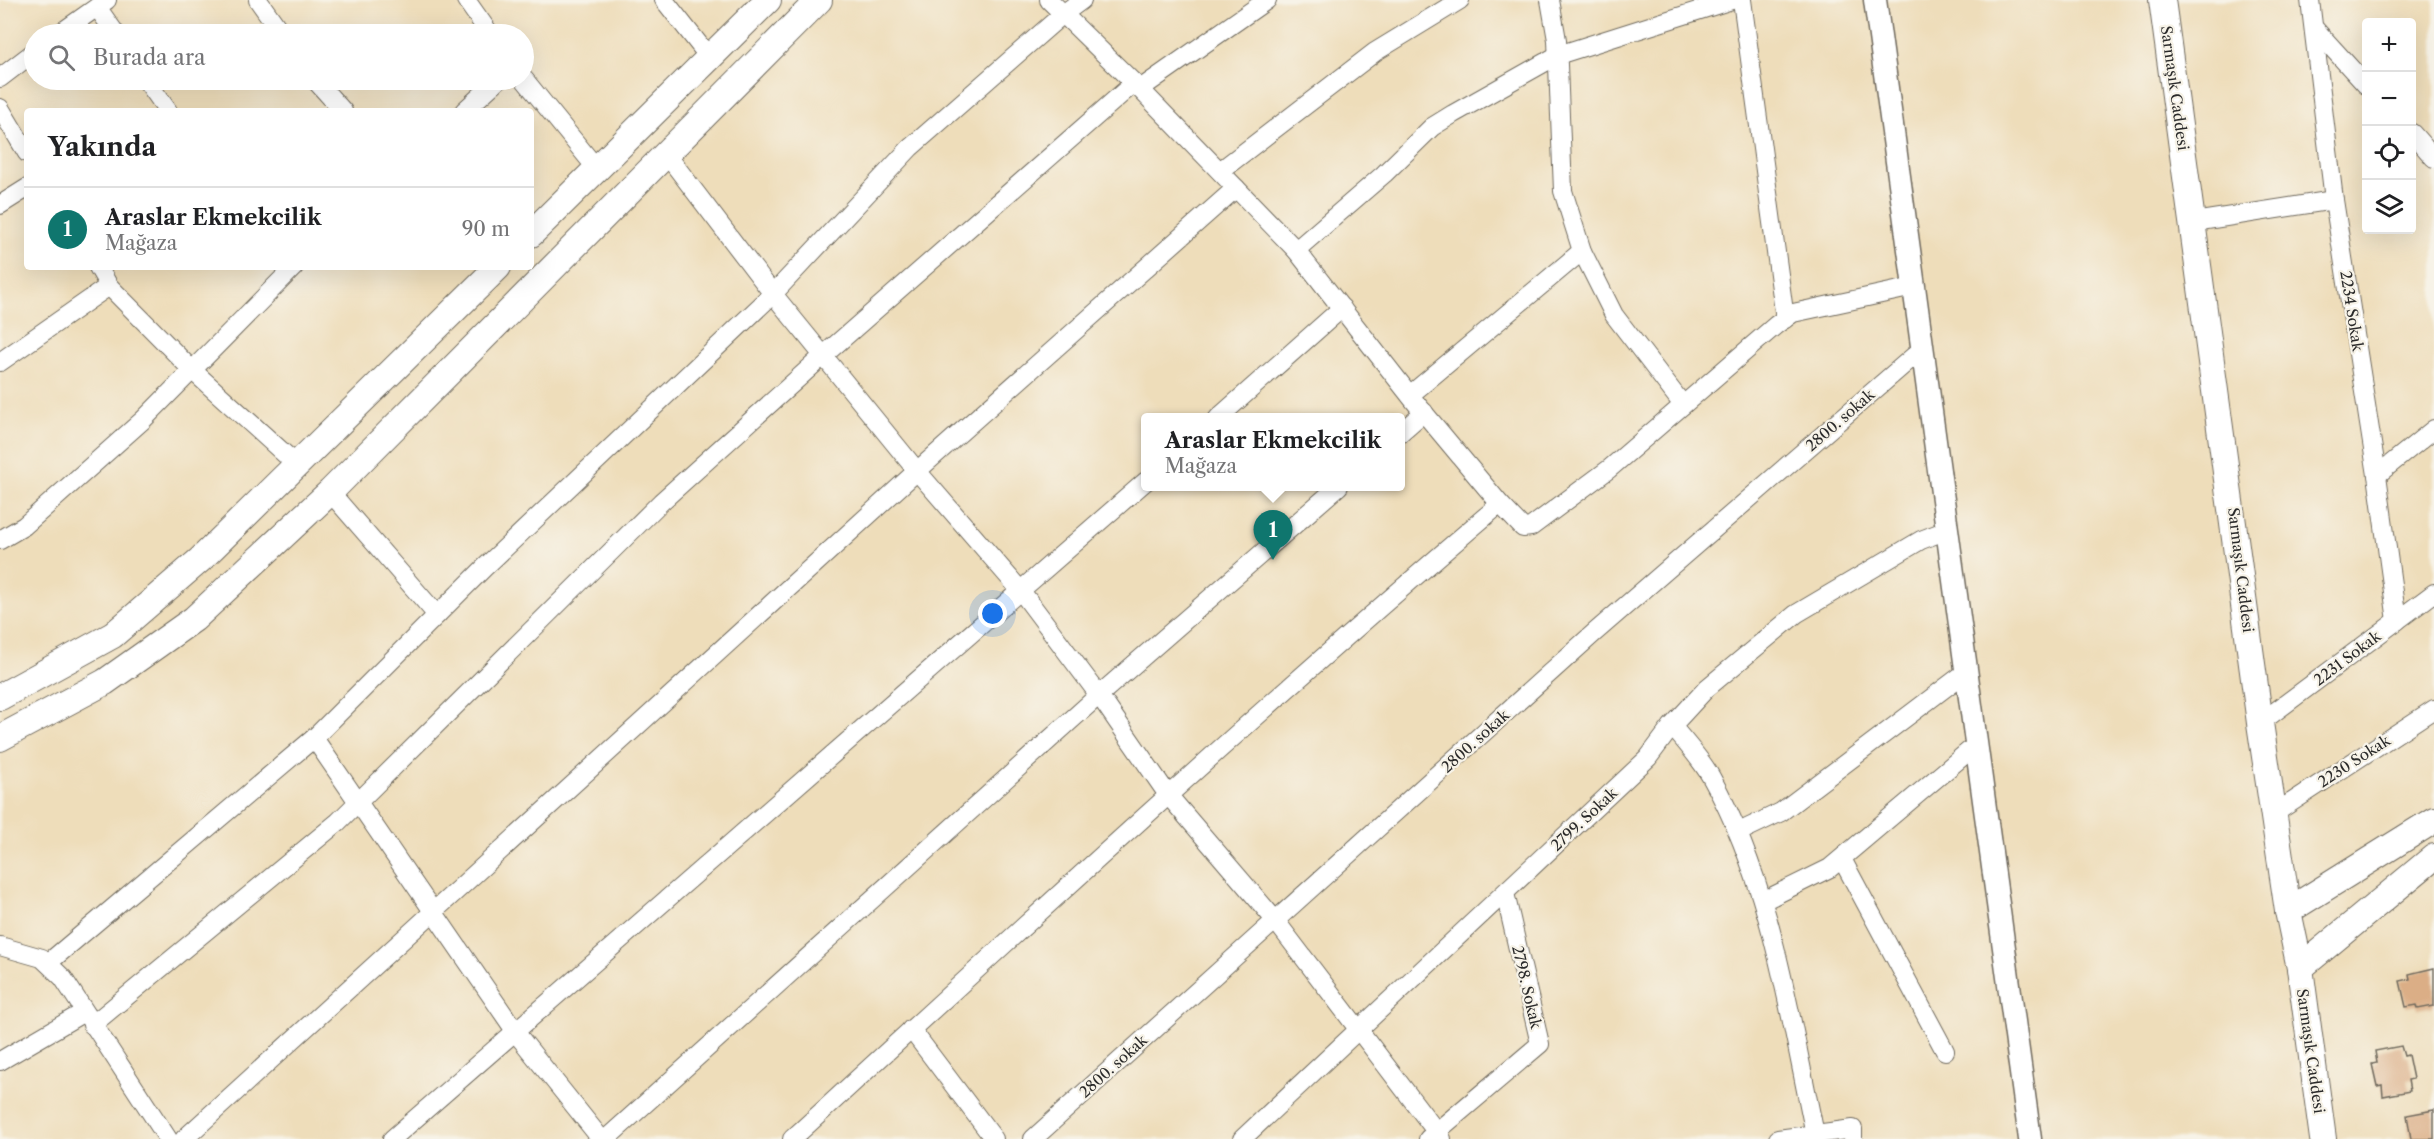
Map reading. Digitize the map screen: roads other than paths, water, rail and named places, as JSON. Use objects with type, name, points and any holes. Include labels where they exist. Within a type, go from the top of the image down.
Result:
[{"type":"main road","points":[[534,231],[768,0]]},
{"type":"main road","points":[[0,738],[105,682],[194,619],[330,492],[667,156],[819,0]]},
{"type":"main road","name":"Sarmaşık Caddesi","points":[[2162,0],[2194,222],[2260,723],[2288,911],[2300,968],[2323,1139]]},
{"type":"main road","points":[[0,697],[112,634],[201,559],[495,270]]},
{"type":"main road","points":[[2288,911],[2434,820]]},
{"type":"main road","points":[[2300,968],[2434,856]]},
{"type":"street","points":[[258,0],[275,24]]},
{"type":"street","points":[[466,0],[483,24]]},
{"type":"street","points":[[664,0],[710,57]]},
{"type":"street","points":[[1049,0],[1137,86],[1296,250],[1410,395],[1500,504],[1523,528],[1531,528],[1609,469],[1793,313],[1914,287]]},
{"type":"street","points":[[48,963],[314,738],[437,615],[773,294],[910,148],[1062,14],[1082,0]]},
{"type":"street","points":[[0,1061],[88,1018],[338,822],[661,502],[824,355],[1137,86],[1267,0]]},
{"type":"street","points":[[1220,171],[1375,52],[1460,0]]},
{"type":"street","points":[[1550,0],[1558,55],[1563,192],[1582,251],[1614,315],[1683,405]]},
{"type":"street","points":[[1296,250],[1384,174],[1432,127],[1558,55],[1732,0]]},
{"type":"street","points":[[1742,0],[1785,319]]},
{"type":"street","points":[[1875,0],[2030,1139]]},
{"type":"street","name":"2234 Sokak","points":[[2310,0],[2334,200],[2377,475],[2397,621]]},
{"type":"street","points":[[73,24],[102,4],[111,24]]},
{"type":"street","points":[[2315,29],[2362,80]]},
{"type":"street","points":[[0,78],[24,60]]},
{"type":"street","points":[[153,90],[166,108]]},
{"type":"street","points":[[324,90],[340,108]]},
{"type":"street","points":[[468,108],[487,90]]},
{"type":"street","points":[[533,90],[597,169]]},
{"type":"street","points":[[0,108],[24,148]]},
{"type":"street","points":[[2416,138],[2434,158]]},
{"type":"street","points":[[667,156],[773,294],[917,471],[1021,591],[1099,695],[1168,795],[1275,920],[1359,1030],[1435,1136]]},
{"type":"street","points":[[184,1139],[917,471],[1236,188]]},
{"type":"street","points":[[0,206],[24,190]]},
{"type":"street","points":[[2194,222],[2334,200]]},
{"type":"street","points":[[1410,395],[1582,251]]},
{"type":"street","points":[[100,270],[109,286],[192,370],[298,466]]},
{"type":"street","points":[[0,540],[24,526],[143,420],[286,270]]},
{"type":"street","points":[[0,362],[109,286]]},
{"type":"street","points":[[1223,413],[1342,308]]},
{"type":"street","name":"2800. sokak","points":[[1033,1139],[1688,550],[1922,349]]},
{"type":"street","points":[[1405,429],[1424,412]]},
{"type":"street","points":[[2377,475],[2434,429]]},
{"type":"street","points":[[392,1139],[1141,485]]},
{"type":"street","points":[[606,1139],[1099,695],[1333,491]]},
{"type":"street","points":[[330,492],[437,615]]},
{"type":"street","points":[[792,1139],[1168,795],[1362,622],[1500,504]]},
{"type":"street","name":"2799. Sokak","points":[[1242,1139],[1648,758],[1672,726],[1707,688],[1796,614],[1921,540],[1947,530]]},
{"type":"street","name":"2231 Sokak","points":[[2260,723],[2434,593]]},
{"type":"street","points":[[1739,832],[1781,812],[1966,672]]},
{"type":"street","name":"2230 Sokak","points":[[2275,813],[2434,708]]},
{"type":"street","points":[[1672,726],[1710,774],[1739,832],[1763,901],[1815,1134]]},
{"type":"street","points":[[314,738],[360,801],[516,1030],[601,1139]]},
{"type":"street","points":[[1763,901],[1793,888],[1842,860],[1976,745]]},
{"type":"street","points":[[1842,860],[1945,1051]]},
{"type":"street","name":"2798. Sokak","points":[[1435,1136],[1540,1044],[1505,893]]},
{"type":"street","points":[[0,946],[42,958],[63,978],[168,1139]]},
{"type":"street","points":[[911,1029],[985,1136]]},
{"type":"street","points":[[1778,1139],[1853,1129],[1854,1139]]},
{"type":"place","name":"Araslar Ekmekcilik","points":[[1273,560]]}]
